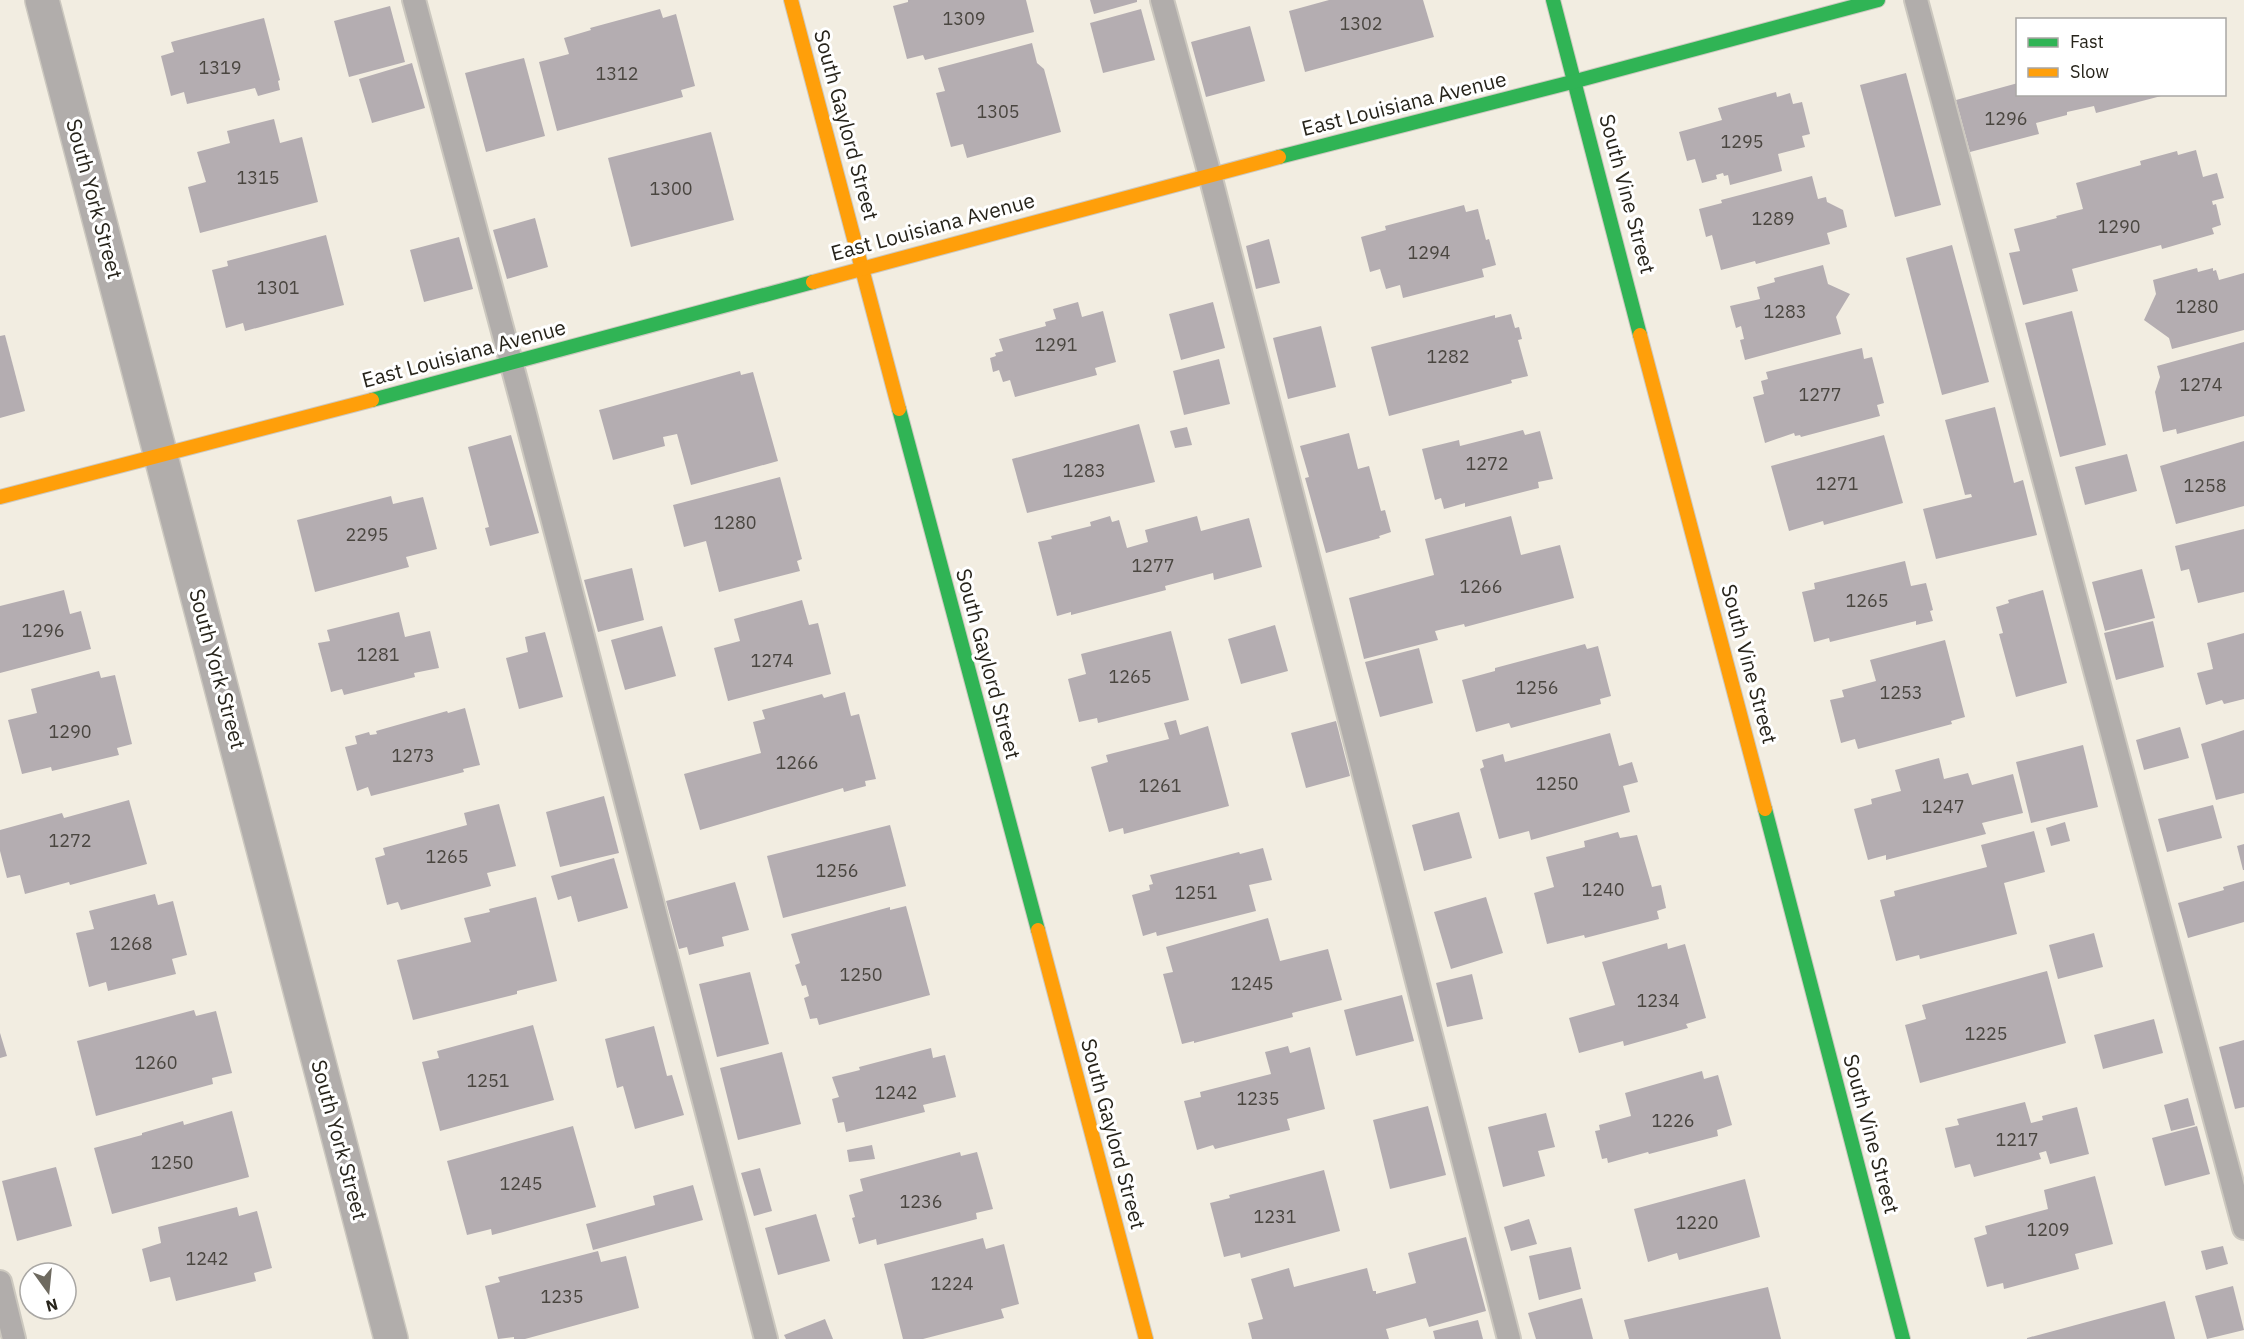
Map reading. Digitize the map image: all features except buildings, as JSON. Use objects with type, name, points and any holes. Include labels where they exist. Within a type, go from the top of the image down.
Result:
[{"type":"street","name":"South York Street","points":[[42,0],[391,1339]]},
{"type":"street","name":"South Gaylord Street","points":[[791,0],[1146,1339]]},
{"type":"street","name":"South Vine Street","points":[[1553,0],[1903,1339]]},
{"type":"street","name":"East Louisiana Avenue","points":[[0,497],[1878,0]]},
{"type":"lane","points":[[414,0],[766,1339]]},
{"type":"lane","points":[[1162,0],[1210,175],[1509,1339]]},
{"type":"lane","points":[[1916,0],[2244,1228]]},
{"type":"lane","points":[[0,1282],[14,1339]]},
{"type":"traffic: fast","points":[[1553,0],[1640,335]]},
{"type":"traffic: fast","points":[[1279,157],[1878,0]]},
{"type":"traffic: fast","points":[[372,400],[813,282]]},
{"type":"traffic: fast","points":[[899,409],[1038,930]]},
{"type":"traffic: fast","points":[[1765,809],[1903,1339]]},
{"type":"traffic: slow","points":[[791,0],[899,409]]},
{"type":"traffic: slow","points":[[813,282],[1279,157]]},
{"type":"traffic: slow","points":[[1640,335],[1765,809]]},
{"type":"traffic: slow","points":[[0,497],[372,400]]},
{"type":"traffic: slow","points":[[1038,930],[1146,1339]]}]
